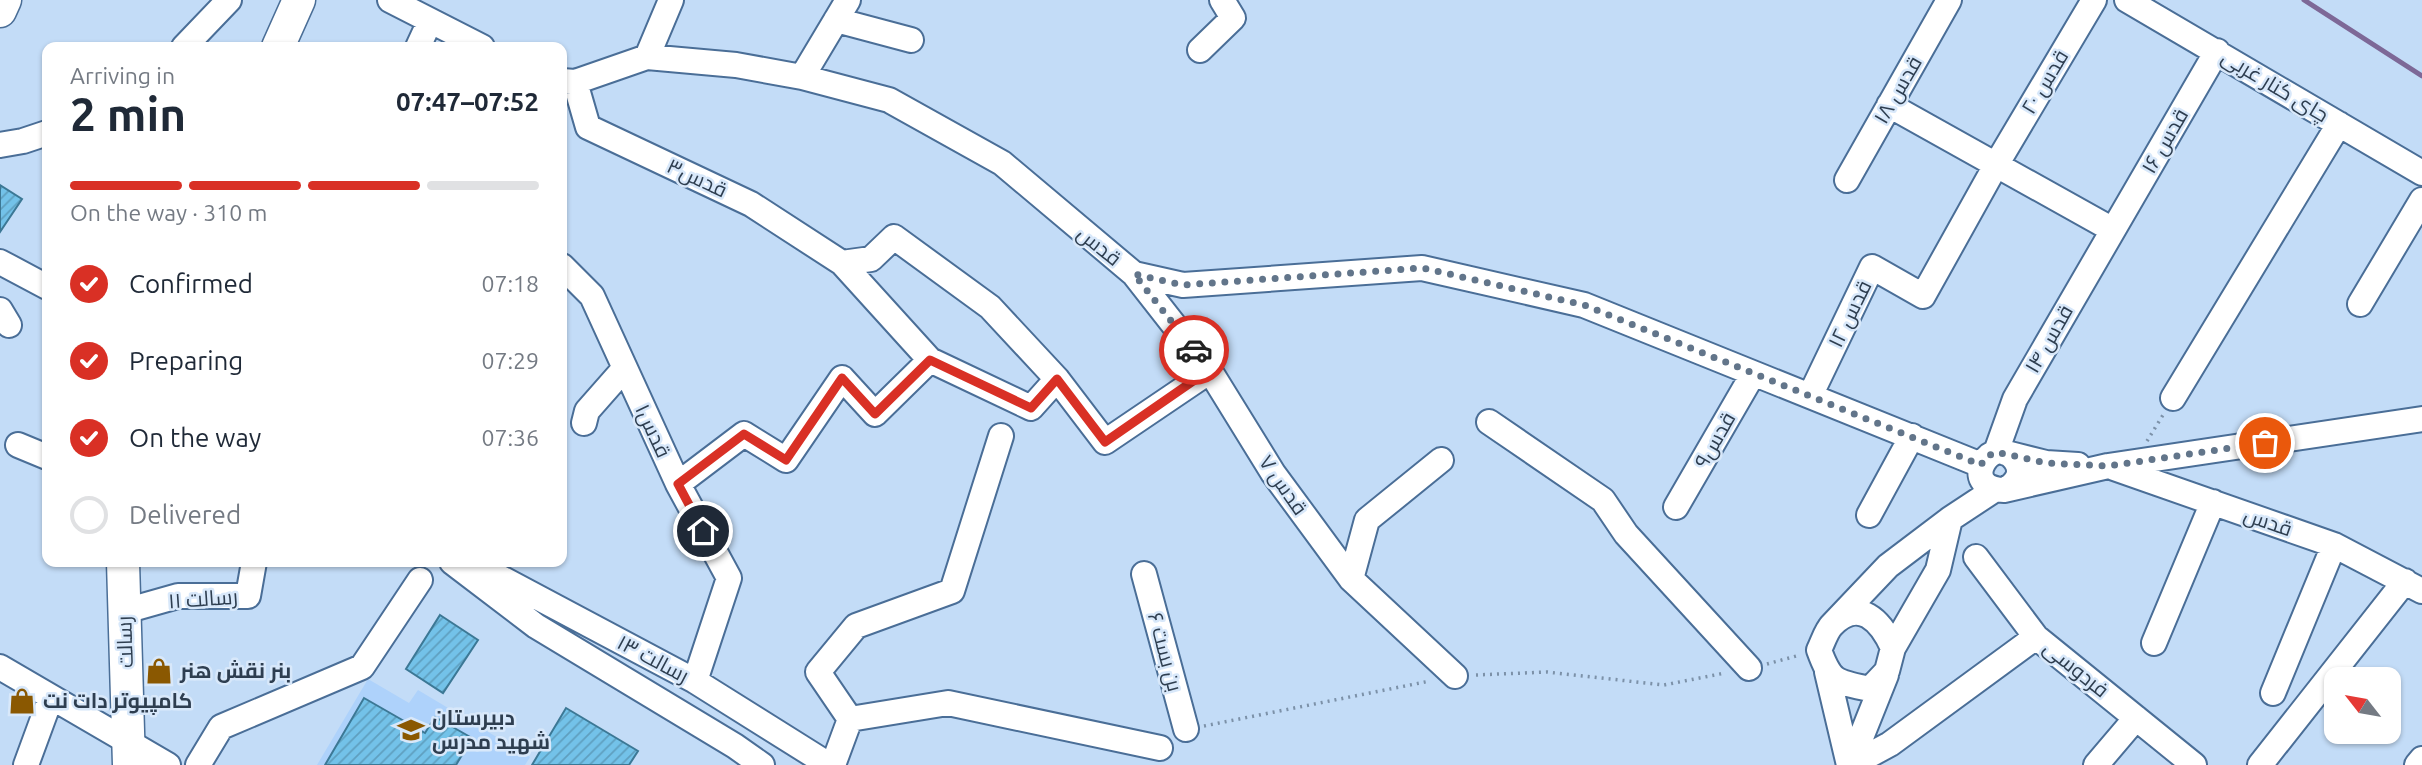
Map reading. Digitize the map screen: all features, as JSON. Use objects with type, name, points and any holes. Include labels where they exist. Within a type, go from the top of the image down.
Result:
[{"type":"main road","points":[[0,11],[5,0]]},
{"type":"main road","points":[[280,42],[299,0]]},
{"type":"main road","name":"رسالت","points":[[123,567],[129,753]]},
{"type":"street","points":[[189,42],[229,0]]},
{"type":"street","points":[[390,0],[472,42]]},
{"type":"street","points":[[647,57],[671,0]]},
{"type":"street","points":[[1200,50],[1233,18],[1222,0]]},
{"type":"street","name":"قدس ۱۸","points":[[1847,180],[1949,0]]},
{"type":"street","name":"قدس ۲۰","points":[[1996,164],[2094,0]]},
{"type":"street","name":"چای کنار غربی","points":[[2127,0],[2422,173]]},
{"type":"street","points":[[802,77],[839,7],[911,40]]},
{"type":"street","points":[[420,42],[430,21]]},
{"type":"street","name":"قدس ۱۶","points":[[2113,230],[2217,51]]},
{"type":"street","name":"قدس","points":[[568,81],[647,57],[736,65],[802,77],[889,100],[1002,163],[1134,274],[1183,285],[1422,268],[1584,305],[1912,436],[1994,457],[2046,463],[2108,466],[2134,464],[2422,419]]},
{"type":"street","name":"قدس۳","points":[[568,81],[588,127],[751,204],[842,263],[930,360],[1031,408],[1057,379]]},
{"type":"street","points":[[1889,105],[2113,230]]},
{"type":"street","points":[[2173,398],[2339,124]]},
{"type":"street","points":[[0,145],[42,135]]},
{"type":"street","name":"قدس ۱۲","points":[[1810,396],[1872,267],[1923,296],[1996,164]]},
{"type":"street","points":[[2360,304],[2422,200]]},
{"type":"street","name":"قدس ۱۴","points":[[1994,457],[2015,399],[2113,230]]},
{"type":"street","points":[[842,263],[872,260],[894,237],[990,307],[1057,379],[1105,442],[1209,370]]},
{"type":"street","points":[[0,262],[42,284]]},
{"type":"street","name":"قدس۱","points":[[567,271],[592,296],[678,484],[729,578],[695,681]]},
{"type":"street","name":"قدس ۷","points":[[1134,274],[1209,370],[1273,473],[1351,579],[1455,676]]},
{"type":"street","points":[[678,484],[744,434],[786,460],[842,378],[875,414],[930,360]]},
{"type":"street","points":[[584,423],[587,411],[624,369]]},
{"type":"street","name":"قدس۹","points":[[1676,507],[1753,374]]},
{"type":"street","points":[[1489,422],[1603,500],[1626,534],[1749,668]]},
{"type":"street","points":[[850,719],[818,672],[856,626],[952,591],[1001,436]]},
{"type":"street","points":[[1869,514],[1912,436]]},
{"type":"street","points":[[18,445],[42,455]]},
{"type":"street","points":[[1994,457],[2014,458],[2019,467],[2013,486],[1999,490],[1985,485],[1980,475],[1994,457]]},
{"type":"street","points":[[1351,579],[1367,520],[1441,460]]},
{"type":"street","name":"قدس","points":[[1830,626],[1888,566],[1950,519],[1999,490],[2108,466],[2334,545],[2413,586]]},
{"type":"street","points":[[2154,643],[2213,502]]},
{"type":"street","points":[[1823,661],[1840,683],[1870,689],[1890,660],[1938,570],[1950,519]]},
{"type":"street","points":[[2273,693],[2334,545]]},
{"type":"street","name":"فردوسی","points":[[1976,557],[2036,637],[2194,765]]},
{"type":"street","name":"رسالت ۱۱","points":[[125,611],[178,596],[248,596],[253,567]]},
{"type":"street","name":"رسالت ۱۳","points":[[459,567],[536,626],[762,765]]},
{"type":"street","name":"رسالت ۱۳","points":[[480,567],[695,681],[831,765]]},
{"type":"street","name":"بن بست ۶","points":[[1144,574],[1186,729]]},
{"type":"street","points":[[198,765],[221,727],[362,667],[420,580]]},
{"type":"street","points":[[2260,765],[2413,586]]},
{"type":"street","points":[[1862,612],[1880,624],[1890,660],[1850,765],[1823,661],[1830,626],[1848,613],[1862,612]]},
{"type":"street","points":[[1850,765],[1890,744],[2036,637]]},
{"type":"street","points":[[0,667],[51,697],[129,753],[168,765]]},
{"type":"street","points":[[26,765],[51,697]]},
{"type":"street","points":[[850,719],[948,703],[1160,747]]},
{"type":"street","points":[[2096,765],[2136,718]]},
{"type":"street","points":[[831,765],[850,719]]},
{"type":"street","points":[[2417,765],[2422,759]]},
{"type":"path","points":[[2134,464],[2173,398]]},
{"type":"path","points":[[1186,729],[1455,676],[1547,672],[1664,685],[1749,668],[1823,661]]},
{"type":"shaded area","name":"دبیرستان شهید مدرس","points":[[368,679],[409,703],[418,690],[530,757],[525,765],[317,765]]},
{"type":"building","points":[[0,185],[22,199],[0,232]]},
{"type":"building","points":[[440,615],[478,640],[443,693],[406,669]]},
{"type":"building","points":[[364,698],[425,733],[435,717],[472,738],[456,765],[325,765]]},
{"type":"building","points":[[566,708],[638,751],[629,765],[532,765]]},
{"type":"waterway","points":[[2304,0],[2422,76]]},
{"type":"way so far","points":[[1194,350],[1134,274],[1183,285],[1422,268],[1584,305],[1981,465],[1986,457],[1996,452],[2046,463],[2108,466],[2265,443]]},
{"type":"place","name":"بنر نقش هنر","points":[[159,671]]},
{"type":"place","name":"کامپیوتر دات نت","points":[[22,701]]},
{"type":"place","name":"دبیرستان شهید مدرس","points":[[411,730]]},
{"type":"route","points":[[703,531],[678,484],[744,434],[786,460],[842,378],[875,414],[930,360],[1031,408],[1057,379],[1105,442],[1209,370],[1194,350]]}]
